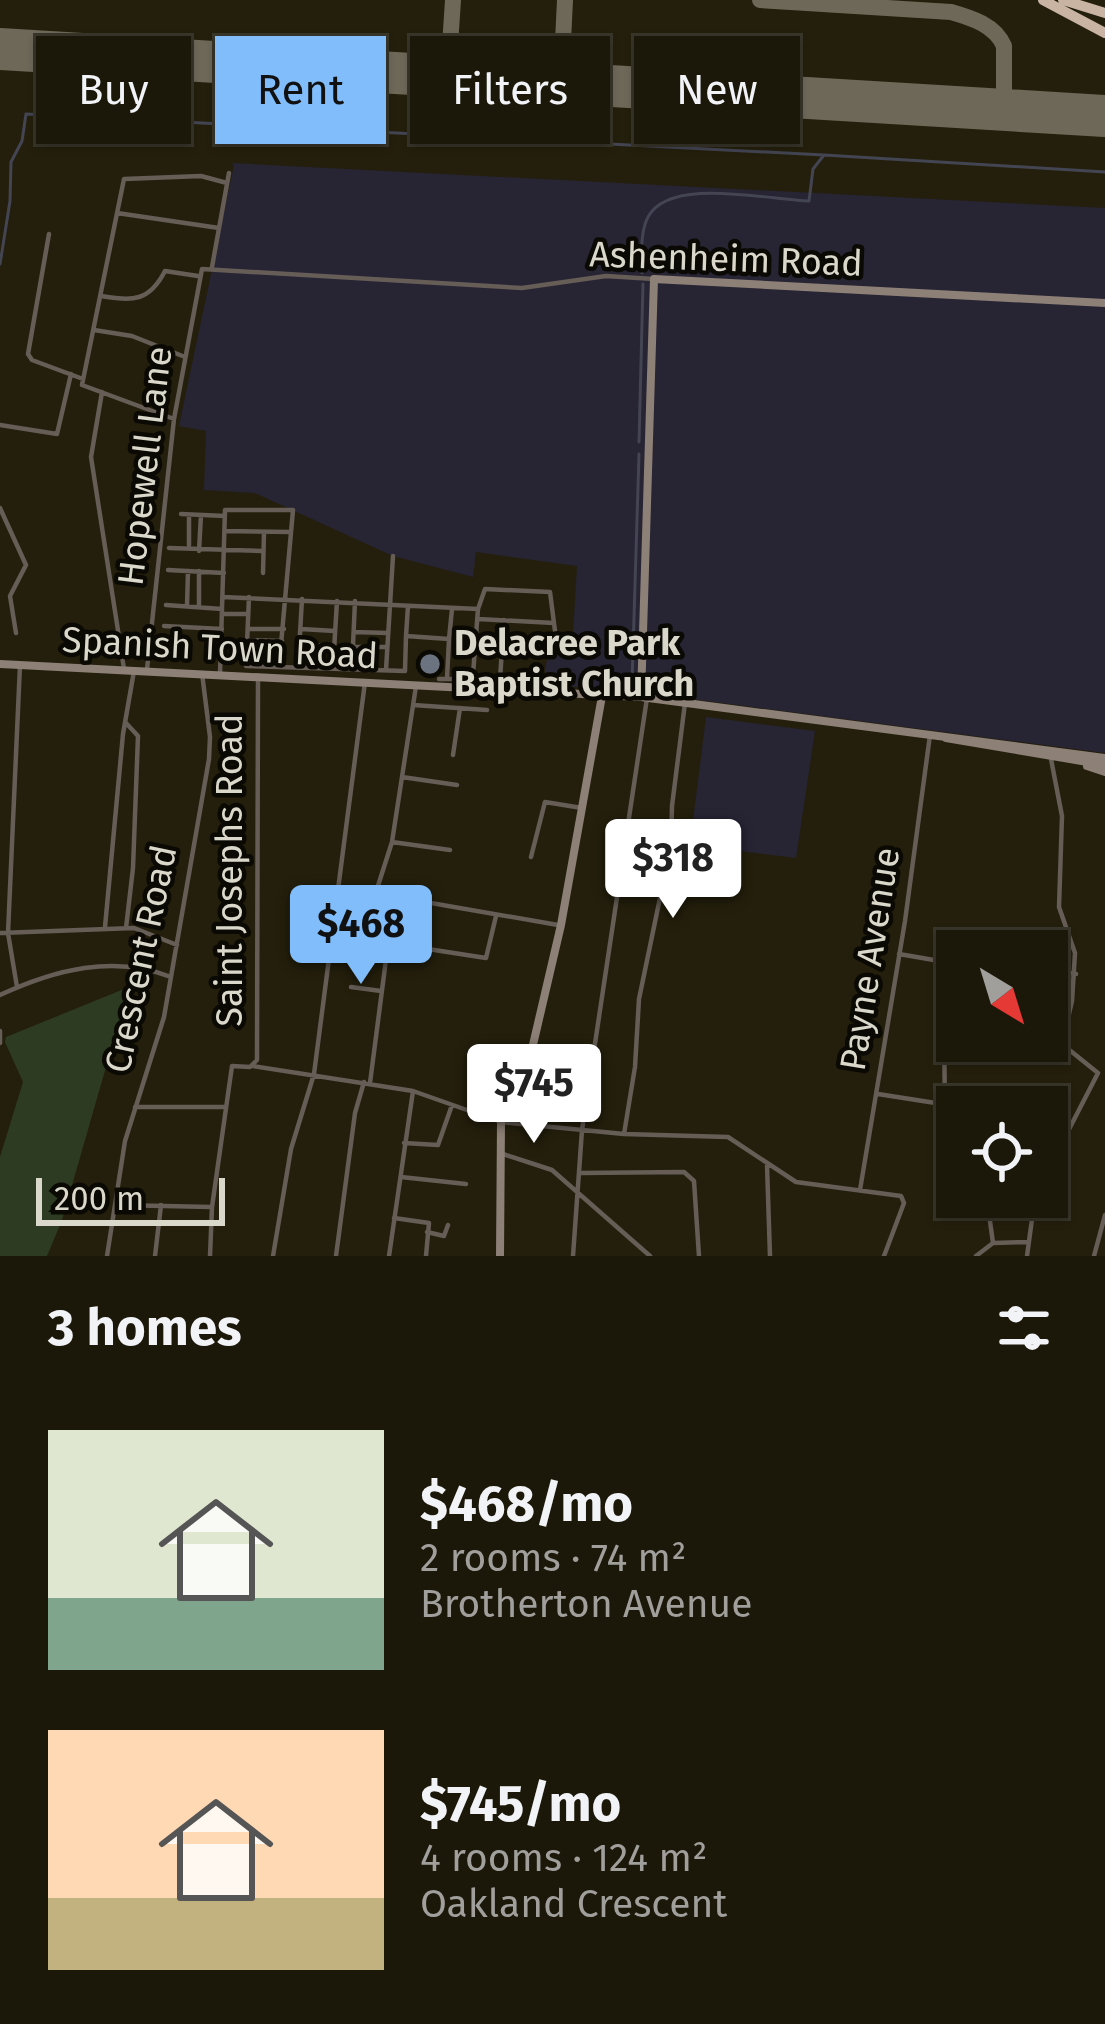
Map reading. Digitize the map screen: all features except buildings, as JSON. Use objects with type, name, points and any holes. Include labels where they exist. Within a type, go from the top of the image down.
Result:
[{"type":"highway","points":[[1043,0],[1105,33]]},
{"type":"highway","points":[[1063,0],[1105,14]]},
{"type":"street","points":[[211,270],[229,172]]},
{"type":"street","points":[[173,419],[82,385],[124,179],[186,176],[227,183]]},
{"type":"street","points":[[117,213],[219,228]]},
{"type":"street","points":[[49,234],[28,354],[32,360],[83,379]]},
{"type":"street","points":[[101,296],[129,299],[149,294],[165,271],[200,273]]},
{"type":"street","name":"Ashenheim Road","points":[[200,273],[522,288],[607,276],[1105,303]]},
{"type":"street","name":"Hopewell Lane","points":[[147,670],[173,419],[200,273]]},
{"type":"street","points":[[573,1256],[583,1130],[644,698],[654,279]]},
{"type":"street","points":[[94,330],[133,336],[185,357]]},
{"type":"street","points":[[0,425],[57,434],[71,374]]},
{"type":"street","points":[[102,392],[91,457],[129,669],[105,927]]},
{"type":"street","points":[[0,508],[26,566],[10,596],[16,633]]},
{"type":"street","points":[[189,548],[185,515],[292,510],[279,667]]},
{"type":"street","points":[[220,674],[225,513]]},
{"type":"street","points":[[199,550],[201,515]]},
{"type":"street","points":[[225,531],[291,532]]},
{"type":"street","points":[[263,573],[264,532]]},
{"type":"street","points":[[169,548],[263,551]]},
{"type":"street","points":[[386,671],[393,556]]},
{"type":"street","points":[[168,570],[224,573]]},
{"type":"street","points":[[187,607],[188,571]]},
{"type":"street","points":[[199,572],[200,607]]},
{"type":"street","points":[[472,684],[478,609],[482,592],[490,587],[552,595],[554,627],[478,619]]},
{"type":"street","points":[[223,597],[478,609]]},
{"type":"street","points":[[249,597],[246,666],[405,671],[408,604]]},
{"type":"street","points":[[298,668],[302,599]]},
{"type":"street","points":[[333,669],[337,601]]},
{"type":"street","points":[[352,670],[355,601]]},
{"type":"street","points":[[166,605],[248,614]]},
{"type":"street","points":[[452,607],[443,679],[472,684],[504,679],[504,620]]},
{"type":"street","points":[[164,626],[222,629]]},
{"type":"street","points":[[248,628],[284,629]]},
{"type":"street","points":[[301,629],[335,631]]},
{"type":"street","points":[[354,632],[388,633]]},
{"type":"street","points":[[406,636],[449,639]]},
{"type":"street","points":[[247,640],[282,641]]},
{"type":"street","points":[[300,645],[334,646]]},
{"type":"street","points":[[353,647],[387,647]]},
{"type":"street","name":"Spanish Town Road","points":[[0,664],[416,686],[472,684],[644,698],[1103,761]]},
{"type":"street","points":[[17,987],[4,933],[20,665]]},
{"type":"street","name":"Crescent Road","points":[[107,1256],[119,1171],[164,1017],[208,759],[202,672]]},
{"type":"street","name":"Saint Josephs Road","points":[[210,1256],[212,1207],[232,1066],[253,1066],[257,1060],[258,676]]},
{"type":"street","points":[[273,1256],[291,1149],[314,1074],[365,682]]},
{"type":"street","points":[[376,895],[392,842],[416,686]]},
{"type":"street","points":[[500,1256],[501,1122],[525,1079],[561,926],[602,695]]},
{"type":"street","points":[[624,1134],[639,999],[671,845],[685,703]]},
{"type":"street","points":[[413,704],[487,710]]},
{"type":"street","points":[[453,755],[460,708]]},
{"type":"street","points":[[126,723],[136,732],[138,744],[126,928]]},
{"type":"street","name":"Spanish Town Road","points":[[934,735],[1080,762],[1103,761]]},
{"type":"street","name":"Payne Avenue","points":[[860,1190],[934,735]]},
{"type":"street","points":[[1051,757],[1062,816],[1059,907],[1075,953],[1076,974],[1062,1044],[1099,1073],[1068,1129]]},
{"type":"street","points":[[402,777],[458,785]]},
{"type":"street","points":[[531,856],[542,806],[550,802],[581,808]]},
{"type":"street","points":[[392,842],[450,850]]},
{"type":"street","points":[[339,887],[561,926]]},
{"type":"street","points":[[336,1256],[355,1113],[367,1083],[399,899]]},
{"type":"street","points":[[357,938],[487,958],[497,914]]},
{"type":"street","points":[[4,933],[126,928],[177,945]]},
{"type":"street","points":[[899,954],[936,960]]},
{"type":"street","points":[[0,995],[43,976],[121,964],[144,966],[171,977]]},
{"type":"street","points":[[1068,973],[1076,974]]},
{"type":"street","points":[[351,987],[381,991]]},
{"type":"street","points":[[0,1031],[0,1043]]},
{"type":"street","points":[[253,1066],[413,1091],[501,1122],[624,1134],[728,1137],[808,1186],[896,1194],[904,1203],[884,1256]]},
{"type":"street","points":[[389,1256],[413,1091]]},
{"type":"street","points":[[877,1094],[936,1104]]},
{"type":"street","points":[[404,1142],[438,1145],[452,1106]]},
{"type":"street","points":[[135,1107],[226,1107]]},
{"type":"street","points":[[500,1153],[552,1170],[650,1256]]},
{"type":"street","points":[[767,1165],[770,1256]]},
{"type":"street","points":[[581,1173],[684,1172],[694,1181],[699,1256]]},
{"type":"street","points":[[399,1176],[466,1184]]},
{"type":"street","points":[[116,1205],[212,1207]]},
{"type":"street","points":[[155,1256],[161,1205]]},
{"type":"street","points":[[1094,1256],[1105,1215]]},
{"type":"street","points":[[394,1218],[429,1223],[425,1256]]},
{"type":"street","points":[[990,1218],[993,1244]]},
{"type":"street","points":[[1027,1256],[1033,1218]]},
{"type":"street","points":[[427,1232],[444,1236],[448,1225]]},
{"type":"street","points":[[976,1256],[993,1244],[1029,1242]]},
{"type":"shaded area","points":[[230,163],[1105,208],[1105,753],[646,693],[543,684],[551,635],[573,635],[577,566],[476,552],[473,577],[393,556],[255,493],[204,490],[206,431],[179,426],[234,165]]},
{"type":"shaded area","points":[[706,717],[815,731],[796,858],[690,845]]},
{"type":"green space","points":[[129,987],[62,1220],[47,1256],[0,1256],[0,1157],[23,1082],[6,1037]]},
{"type":"waterway","points":[[0,264],[11,162],[22,141],[26,114],[824,155]]},
{"type":"waterway","points":[[642,273],[644,230],[660,204],[677,197],[721,193],[809,201],[813,169],[824,155],[1105,172]]},
{"type":"waterway","points":[[639,442],[643,284]]},
{"type":"waterway","points":[[632,683],[639,454]]},
{"type":"taxiway","points":[[451,36],[453,0]]},
{"type":"taxiway","points":[[563,36],[565,0]]},
{"type":"taxiway","points":[[760,0],[951,12],[975,20],[995,33],[1004,46],[1004,110]]},
{"type":"runway","points":[[0,49],[1105,116]]},
{"type":"place","name":"Delacree Park Baptist Church","points":[[430,664]]}]
